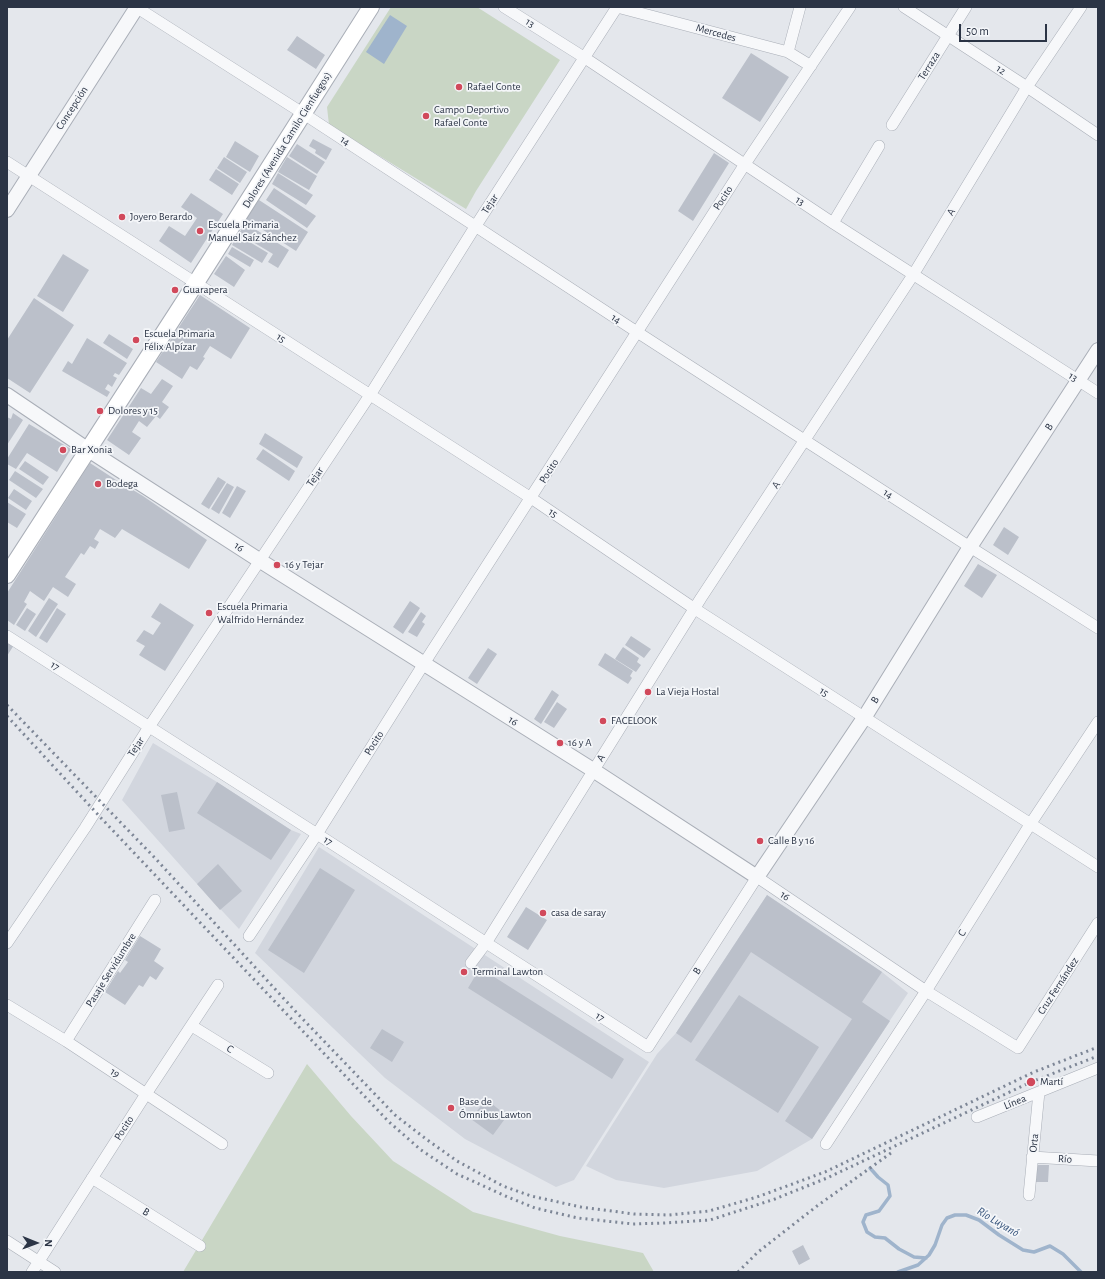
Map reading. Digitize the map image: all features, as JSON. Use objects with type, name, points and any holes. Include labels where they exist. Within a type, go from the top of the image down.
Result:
[{"type":"main road","name":"Dolores (Avenida Camilo Cienfuegos)","points":[[7,575],[87,449],[196,283],[371,7]]},
{"type":"street","name":"14","points":[[136,7],[304,114],[475,227],[970,547],[1098,628]]},
{"type":"street","name":"Concepción","points":[[7,210],[136,7]]},
{"type":"street","name":"13","points":[[504,7],[585,58],[833,223],[1098,393]]},
{"type":"street","name":"Tejar","points":[[7,944],[85,828],[149,727],[259,560],[370,395],[475,227],[617,7]]},
{"type":"street","name":"Mercedes","points":[[617,7],[788,52],[811,66]]},
{"type":"street","points":[[788,52],[800,7]]},
{"type":"street","name":"Pocito","points":[[249,936],[317,834],[423,664],[745,164],[850,7]]},
{"type":"street","name":"12","points":[[904,7],[1098,134]]},
{"type":"street","name":"Terraza","points":[[892,125],[966,7]]},
{"type":"street","name":"A","points":[[472,963],[695,609],[914,275],[1027,87],[1080,7]]},
{"type":"street","points":[[833,223],[879,146]]},
{"type":"street","name":"15","points":[[7,162],[531,498],[695,609],[1098,867]]},
{"type":"street","name":"B","points":[[648,1047],[757,878],[864,718],[970,547],[1098,350]]},
{"type":"street","name":"16","points":[[7,395],[87,449],[259,560],[593,770],[926,991],[1018,1048]]},
{"type":"street","name":"17","points":[[7,636],[648,1047]]},
{"type":"street","name":"C","points":[[826,1144],[926,991],[1031,823],[1098,722]]},
{"type":"street","name":"Pasaje Servidumbre","points":[[66,1041],[155,900]]},
{"type":"street","name":"Cruz Fernández","points":[[1018,1048],[1098,923]]},
{"type":"street","name":"Pocito","points":[[32,1272],[218,985]]},
{"type":"street","name":"19","points":[[7,1005],[66,1041],[222,1144]]},
{"type":"street","name":"C","points":[[192,1026],[268,1073]]},
{"type":"street","name":"Línea","points":[[977,1117],[1098,1068]]},
{"type":"street","name":"Orta","points":[[1029,1195],[1039,1092]]},
{"type":"street","name":"Río","points":[[1032,1157],[1098,1161]]},
{"type":"street","name":"B","points":[[92,1178],[200,1246]]},
{"type":"street","points":[[7,1241],[55,1272]]},
{"type":"shaded area","points":[[153,743],[291,830],[301,834],[239,929],[122,800]]},
{"type":"shaded area","name":"Terminal Lawton","points":[[319,847],[649,1062],[574,1180],[556,1187],[465,1139],[385,1078],[255,953]]},
{"type":"shaded area","points":[[767,895],[882,972],[908,993],[812,1139],[757,1171],[664,1188],[616,1180],[586,1166],[657,1054],[676,1033]]},
{"type":"green space","name":"Rafael Conte","points":[[391,7],[477,7],[560,60],[466,209],[329,125],[327,107]]},
{"type":"green space","points":[[307,1064],[351,1116],[393,1161],[473,1212],[560,1236],[643,1253],[654,1272],[183,1272]]},
{"type":"water","points":[[390,15],[407,26],[384,64],[366,52]]},
{"type":"building","points":[[297,36],[325,55],[316,69],[287,50]]},
{"type":"building","points":[[751,53],[789,77],[760,122],[722,98]]},
{"type":"building","points":[[313,139],[332,149],[326,160],[315,153],[316,150],[309,146]]},
{"type":"building","points":[[235,141],[259,156],[250,172],[226,157]]},
{"type":"building","points":[[297,144],[325,162],[317,174],[289,156]]},
{"type":"building","points":[[714,153],[729,163],[693,221],[678,211]]},
{"type":"building","points":[[224,157],[247,172],[240,183],[217,168]]},
{"type":"building","points":[[287,157],[317,176],[309,190],[278,172]]},
{"type":"building","points":[[216,169],[239,184],[232,195],[209,180]]},
{"type":"building","points":[[278,173],[313,195],[306,205],[272,184]]},
{"type":"building","points":[[274,188],[316,216],[307,228],[266,200]]},
{"type":"building","name":"Escuela Primaria Manuel Saíz Sánchez","points":[[191,193],[223,214],[191,263],[159,241],[169,226],[185,236],[197,218],[181,207]]},
{"type":"building","points":[[259,200],[308,232],[296,251],[246,219]]},
{"type":"building","points":[[245,223],[289,250],[278,268],[268,262],[273,254],[243,236],[241,240],[237,237]]},
{"type":"building","points":[[243,238],[268,253],[262,263],[232,245],[235,239],[241,243]]},
{"type":"building","points":[[232,247],[254,260],[250,267],[228,254]]},
{"type":"building","points":[[63,254],[89,270],[63,312],[37,296]]},
{"type":"building","points":[[226,256],[245,270],[234,287],[214,274]]},
{"type":"building","points":[[200,295],[250,328],[231,359],[210,346],[203,357],[205,358],[197,370],[190,366],[182,379],[156,362]]},
{"type":"building","points":[[34,298],[74,325],[30,393],[7,378],[7,340]]},
{"type":"building","points":[[109,334],[133,349],[127,359],[103,343]]},
{"type":"building","points":[[87,338],[127,363],[119,375],[115,373],[113,376],[117,378],[112,387],[108,384],[105,389],[110,392],[107,397],[62,371],[68,361],[72,364]]},
{"type":"building","points":[[162,379],[173,386],[162,402],[169,407],[160,419],[156,416],[147,427],[139,421],[132,432],[141,438],[129,455],[107,440],[141,388],[151,394]]},
{"type":"building","points":[[13,413],[23,420],[7,445],[7,417],[11,419]]},
{"type":"building","points":[[29,424],[71,449],[57,472],[27,453],[16,469],[7,464],[7,459]]},
{"type":"building","points":[[265,433],[303,457],[297,468],[259,444]]},
{"type":"building","points":[[263,449],[295,471],[289,481],[256,459]]},
{"type":"building","points":[[25,461],[49,477],[43,485],[19,469]]},
{"type":"building","points":[[90,463],[143,496],[207,540],[189,569],[122,529],[115,538],[100,529],[94,539],[99,542],[95,549],[90,546],[84,555],[81,553],[65,577],[76,584],[68,597],[53,587],[44,601],[30,591],[24,602],[27,604],[14,625],[7,620],[7,593]]},
{"type":"building","points":[[15,471],[43,489],[36,498],[9,480]]},
{"type":"building","points":[[218,477],[226,482],[209,509],[201,504]]},
{"type":"building","points":[[227,483],[234,487],[219,514],[211,509]]},
{"type":"building","points":[[237,486],[246,491],[230,518],[222,513]]},
{"type":"building","points":[[14,489],[32,501],[26,510],[8,498]]},
{"type":"building","points":[[7,502],[26,514],[17,528],[7,522]]},
{"type":"building","points":[[1004,527],[1019,537],[1008,555],[993,545]]},
{"type":"building","points":[[978,564],[997,575],[982,598],[964,586]]},
{"type":"building","points":[[49,598],[58,604],[36,637],[28,631]]},
{"type":"building","points":[[410,601],[420,608],[403,634],[393,627]]},
{"type":"building","points":[[160,603],[194,625],[165,671],[139,655],[145,646],[136,641],[144,630],[153,635],[161,623],[151,617]]},
{"type":"building","points":[[27,608],[36,614],[25,631],[16,625]]},
{"type":"building","points":[[57,608],[66,614],[47,643],[39,638]]},
{"type":"building","points":[[421,612],[426,616],[422,622],[425,624],[417,637],[408,632]]},
{"type":"building","points":[[631,636],[651,649],[644,658],[625,645]]},
{"type":"building","points":[[7,641],[14,645],[7,656]]},
{"type":"building","points":[[623,647],[639,658],[637,662],[641,665],[636,672],[615,659]]},
{"type":"building","points":[[488,648],[497,654],[477,684],[468,678]]},
{"type":"building","points":[[605,653],[633,671],[630,676],[632,678],[628,684],[598,665]]},
{"type":"building","points":[[552,690],[559,695],[541,724],[534,719]]},
{"type":"building","points":[[557,702],[567,709],[554,728],[544,722]]},
{"type":"building","points":[[217,782],[291,830],[271,860],[197,813]]},
{"type":"building","points":[[177,792],[185,829],[169,832],[161,795]]},
{"type":"building","points":[[218,864],[242,891],[220,910],[197,884]]},
{"type":"building","points":[[320,868],[355,890],[304,973],[268,950]]},
{"type":"building","points":[[767,895],[882,972],[862,1002],[890,1021],[812,1139],[785,1121],[852,1019],[751,952],[691,1043],[676,1033]]},
{"type":"building","points":[[526,907],[547,920],[528,950],[507,937]]},
{"type":"building","points":[[140,936],[161,949],[154,961],[164,968],[156,980],[150,976],[143,987],[139,985],[125,1005],[105,992],[118,971],[120,973],[128,962],[125,960]]},
{"type":"building","points":[[480,968],[624,1059],[612,1079],[468,988]]},
{"type":"building","points":[[739,995],[819,1047],[778,1113],[695,1060]]},
{"type":"building","points":[[382,1029],[404,1042],[392,1062],[370,1048]]},
{"type":"building","points":[[486,1099],[507,1116],[493,1135],[471,1119]]},
{"type":"building","points":[[1037,1165],[1049,1165],[1048,1182],[1036,1182]]},
{"type":"building","points":[[803,1245],[810,1259],[799,1265],[792,1251]]},
{"type":"waterway","points":[[870,1168],[888,1185],[890,1196],[879,1211],[866,1215],[863,1222],[867,1232],[875,1237],[885,1238],[899,1249],[914,1257],[926,1258]]},
{"type":"waterway","name":"Río Luyanó","points":[[898,1272],[918,1265],[929,1255],[935,1245],[942,1225],[947,1218],[955,1215],[966,1215],[979,1220],[1023,1250],[1034,1252],[1050,1246],[1063,1254],[1081,1272]]},
{"type":"railway","points":[[7,705],[155,858],[297,1013],[395,1115],[457,1161],[503,1186],[531,1196],[581,1207],[634,1214],[669,1215],[709,1211],[757,1197],[825,1172],[1034,1072],[1098,1047]]},
{"type":"railway","points":[[7,716],[102,819],[388,1121],[421,1150],[457,1174],[535,1208],[578,1218],[633,1224],[710,1220],[775,1199],[827,1178],[1031,1082],[1098,1056]]},
{"type":"railway","points":[[738,1272],[758,1252],[817,1206],[891,1153]]},
{"type":"place","name":"Rafael Conte","points":[[459,87]]},
{"type":"place","name":"Campo Deportivo Rafael Conte","points":[[426,116]]},
{"type":"place","name":"Joyero Berardo","points":[[122,217]]},
{"type":"place","name":"Escuela Primaria Manuel Saíz Sánchez","points":[[200,231]]},
{"type":"place","name":"Guarapera","points":[[175,290]]},
{"type":"place","name":"Escuela Primaria Félix Alpízar","points":[[136,340]]},
{"type":"place","name":"Dolores y 15","points":[[100,411]]},
{"type":"place","name":"Bar Xonia","points":[[63,450]]},
{"type":"place","name":"Bodega","points":[[98,484]]},
{"type":"place","name":"16 y Tejar","points":[[277,565]]},
{"type":"place","name":"Escuela Primaria Walfrido Hernández","points":[[209,613]]},
{"type":"place","name":"La Vieja Hostal","points":[[648,692]]},
{"type":"place","name":"FACELOOK","points":[[603,721]]},
{"type":"place","name":"16 y A","points":[[560,743]]},
{"type":"place","name":"Calle B y 16","points":[[760,841]]},
{"type":"place","name":"casa de saray","points":[[543,913]]},
{"type":"place","name":"Terminal Lawton","points":[[464,972]]},
{"type":"place","name":"Martí","points":[[1031,1082]]},
{"type":"place","name":"Base de Ómnibus Lawton","points":[[451,1108]]}]
